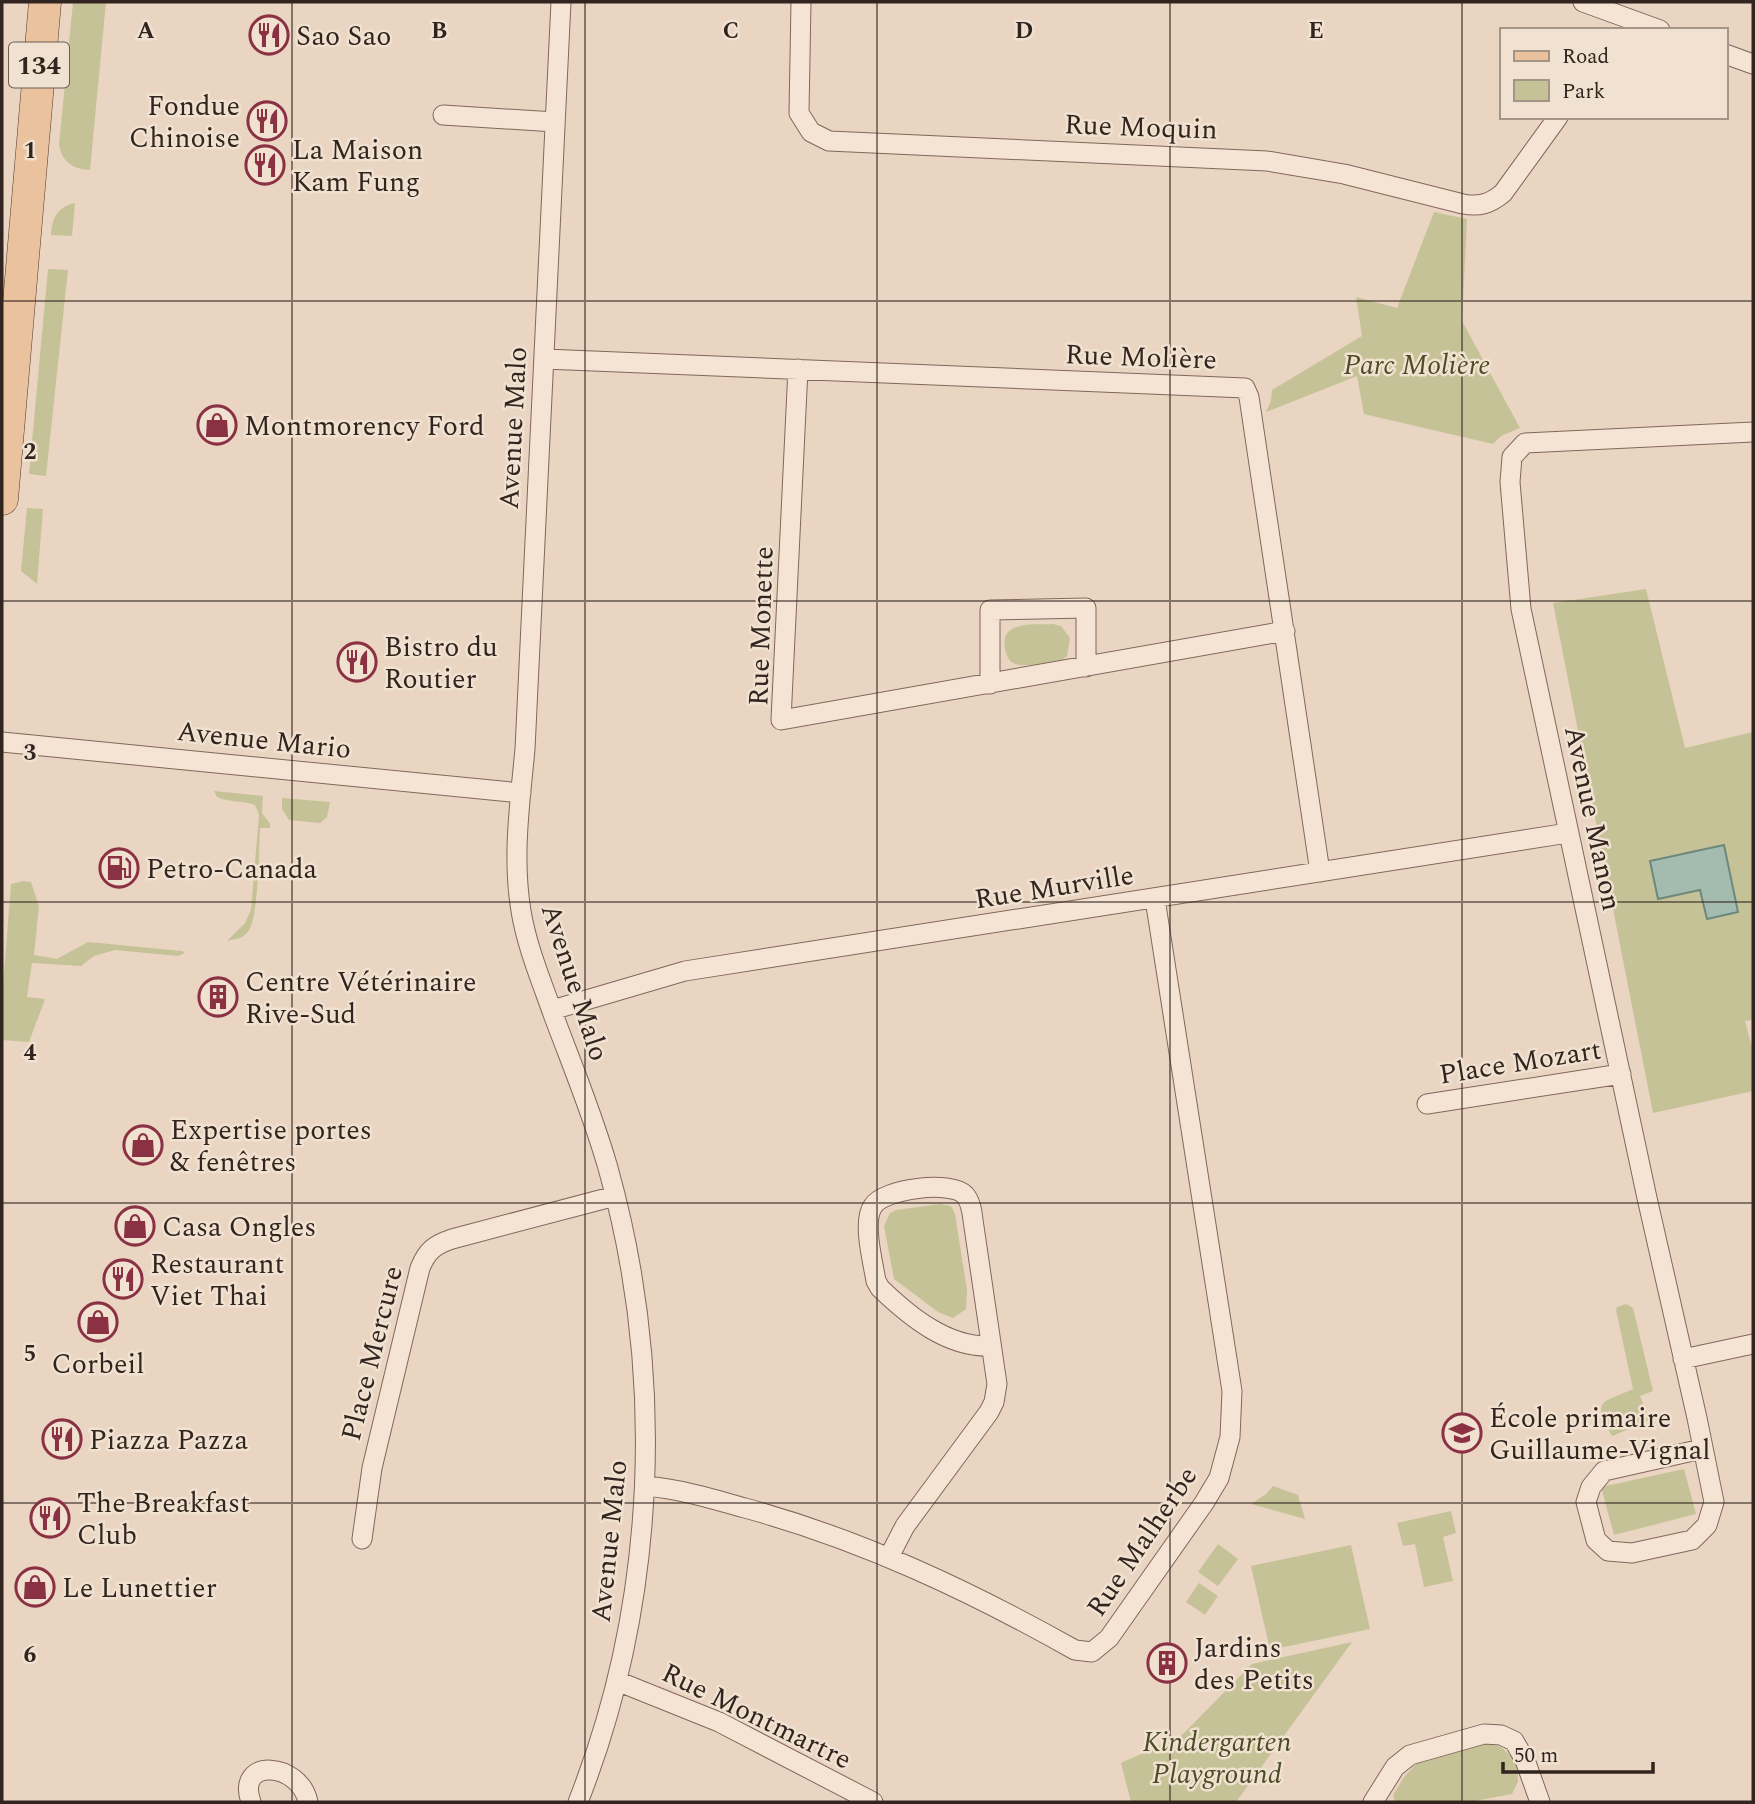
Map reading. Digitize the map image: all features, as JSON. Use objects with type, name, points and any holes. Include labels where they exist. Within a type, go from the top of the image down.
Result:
[{"type":"main road","name":"134","points":[[2,499],[45,2]]},
{"type":"street","name":"Avenue Malo","points":[[561,2],[525,748],[516,837],[521,909],[531,955],[588,1105],[615,1196],[634,1290],[645,1403],[646,1486],[644,1518],[617,1681],[588,1778],[578,1802]]},
{"type":"street","name":"Rue Moquin","points":[[801,2],[799,113],[811,132],[829,141],[1266,161],[1344,174],[1480,206],[1496,199],[1503,192],[1557,119]]},
{"type":"street","points":[[1583,2],[1623,24],[1648,28]]},
{"type":"street","points":[[1727,55],[1753,64]]},
{"type":"street","points":[[443,115],[555,122]]},
{"type":"street","name":"Rue Molière","points":[[544,359],[1245,388],[1249,397],[1320,872]]},
{"type":"street","name":"Rue Monette","points":[[798,369],[781,720],[1285,631]]},
{"type":"street","name":"Avenue Manon","points":[[1702,1450],[1521,609],[1510,482],[1512,457],[1525,443],[1753,432]]},
{"type":"street","points":[[990,684],[990,610],[1086,608],[1086,667]]},
{"type":"street","name":"Avenue Mario","points":[[2,742],[521,793]]},
{"type":"street","name":"Rue Murville","points":[[552,1010],[685,971],[1568,833]]},
{"type":"street","name":"Rue Malherbe","points":[[646,1486],[677,1490],[769,1515],[889,1557],[976,1597],[1075,1650],[1092,1652],[1100,1648],[1204,1503],[1224,1466],[1230,1437],[1231,1391],[1155,899]]},
{"type":"street","name":"Place Mozart","points":[[1427,1104],[1621,1074]]},
{"type":"street","points":[[889,1557],[905,1526],[994,1402],[997,1384],[973,1220],[966,1196],[958,1190],[939,1187],[890,1194],[879,1199],[872,1206],[868,1227],[876,1281],[880,1288],[934,1331],[949,1339],[963,1345],[991,1346]]},
{"type":"street","name":"Place Mercure","points":[[362,1539],[372,1468],[420,1268],[430,1249],[452,1239],[615,1196]]},
{"type":"street","points":[[1684,1359],[1753,1344]]},
{"type":"street","points":[[1702,1450],[1714,1502],[1707,1525],[1692,1540],[1632,1553],[1608,1551],[1597,1541],[1586,1502],[1591,1487],[1604,1471],[1702,1450]]},
{"type":"street","name":"Rue Montmartre","points":[[617,1681],[719,1723],[873,1802]]},
{"type":"street","points":[[1373,1802],[1395,1767],[1410,1755],[1484,1734],[1502,1735],[1514,1741],[1525,1760],[1539,1802]]},
{"type":"street","points":[[251,1802],[249,1785],[253,1776],[270,1769],[297,1780],[305,1790],[308,1802]]},
{"type":"green space","points":[[73,2],[106,2],[90,170],[69,164],[59,145]]},
{"type":"green space","points":[[75,203],[72,236],[51,235],[53,223],[60,210]]},
{"type":"green space","name":"Parc Molière","points":[[1434,212],[1467,219],[1462,321],[1520,428],[1501,436],[1493,444],[1364,414],[1357,376],[1266,412],[1272,390],[1362,336],[1356,297],[1397,308]]},
{"type":"green space","points":[[48,269],[68,270],[46,476],[29,474]]},
{"type":"green space","points":[[27,508],[43,509],[37,584],[21,571]]},
{"type":"green space","points":[[1646,589],[1685,748],[1753,732],[1753,1020],[1745,1021],[1753,1051],[1753,1091],[1653,1113],[1553,603]]},
{"type":"green space","points":[[1020,626],[1061,626],[1070,638],[1067,656],[1062,660],[1030,665],[1018,665],[1010,660],[1005,649],[1007,633]]},
{"type":"green space","points":[[214,791],[263,796],[262,813],[270,824],[270,828],[260,828],[256,900],[251,926],[243,936],[227,941],[245,923],[251,910],[259,815],[255,805],[222,799],[217,797]]},
{"type":"green space","points":[[282,798],[330,802],[327,817],[320,823],[289,820],[282,809]]},
{"type":"green space","points":[[31,882],[39,906],[34,955],[57,959],[88,942],[185,953],[178,956],[115,950],[94,956],[81,966],[32,963],[27,997],[45,999],[29,1042],[2,1040],[2,999],[11,884]]},
{"type":"green space","points":[[940,1204],[951,1206],[955,1214],[967,1290],[966,1309],[953,1318],[938,1312],[894,1279],[884,1226],[890,1213],[896,1210]]},
{"type":"green space","points":[[1626,1304],[1633,1308],[1653,1391],[1640,1396],[1649,1419],[1612,1436],[1602,1415],[1603,1404],[1633,1389],[1616,1310]]},
{"type":"green space","points":[[1684,1469],[1696,1514],[1614,1535],[1601,1487]]},
{"type":"green space","points":[[1273,1486],[1298,1495],[1305,1519],[1251,1504]]},
{"type":"green space","points":[[1451,1511],[1456,1533],[1443,1537],[1453,1581],[1424,1587],[1415,1544],[1403,1546],[1397,1523]]},
{"type":"green space","points":[[1218,1544],[1238,1559],[1218,1586],[1198,1572]]},
{"type":"green space","points":[[1351,1545],[1370,1629],[1270,1650],[1251,1566]]},
{"type":"green space","points":[[1199,1583],[1218,1596],[1205,1615],[1186,1602]]},
{"type":"green space","name":"Kindergarten Playground","points":[[1352,1642],[1236,1802],[1131,1802],[1121,1763],[1181,1736],[1252,1664]]},
{"type":"green space","points":[[1483,1742],[1501,1747],[1517,1762],[1518,1782],[1512,1794],[1469,1802],[1395,1802],[1393,1795],[1404,1777],[1418,1762]]},
{"type":"shaded area","points":[[1724,845],[1738,912],[1707,919],[1700,890],[1658,899],[1650,861]]},
{"type":"place","name":"Sao Sao","points":[[269,35]]},
{"type":"place","name":"Fondue Chinoise","points":[[267,121]]},
{"type":"place","name":"La Maison Kam Fung","points":[[265,165]]},
{"type":"place","name":"Montmorency Ford","points":[[217,425]]},
{"type":"place","name":"Bistro du Routier","points":[[357,662]]},
{"type":"place","name":"Petro-Canada","points":[[119,868]]},
{"type":"place","name":"Centre Vétérinaire Rive-Sud","points":[[218,997]]},
{"type":"place","name":"Expertise portes & fenêtres","points":[[143,1145]]},
{"type":"place","name":"Casa Ongles","points":[[135,1226]]},
{"type":"place","name":"Restaurant Viet Thai","points":[[123,1279]]},
{"type":"place","name":"Corbeil","points":[[98,1322]]},
{"type":"place","name":"École primaire Guillaume-Vignal","points":[[1462,1433]]},
{"type":"place","name":"Piazza Pazza","points":[[62,1439]]},
{"type":"place","name":"The Breakfast Club","points":[[50,1518]]},
{"type":"place","name":"Le Lunettier","points":[[35,1587]]},
{"type":"place","name":"Jardins des Petits","points":[[1167,1663]]}]
